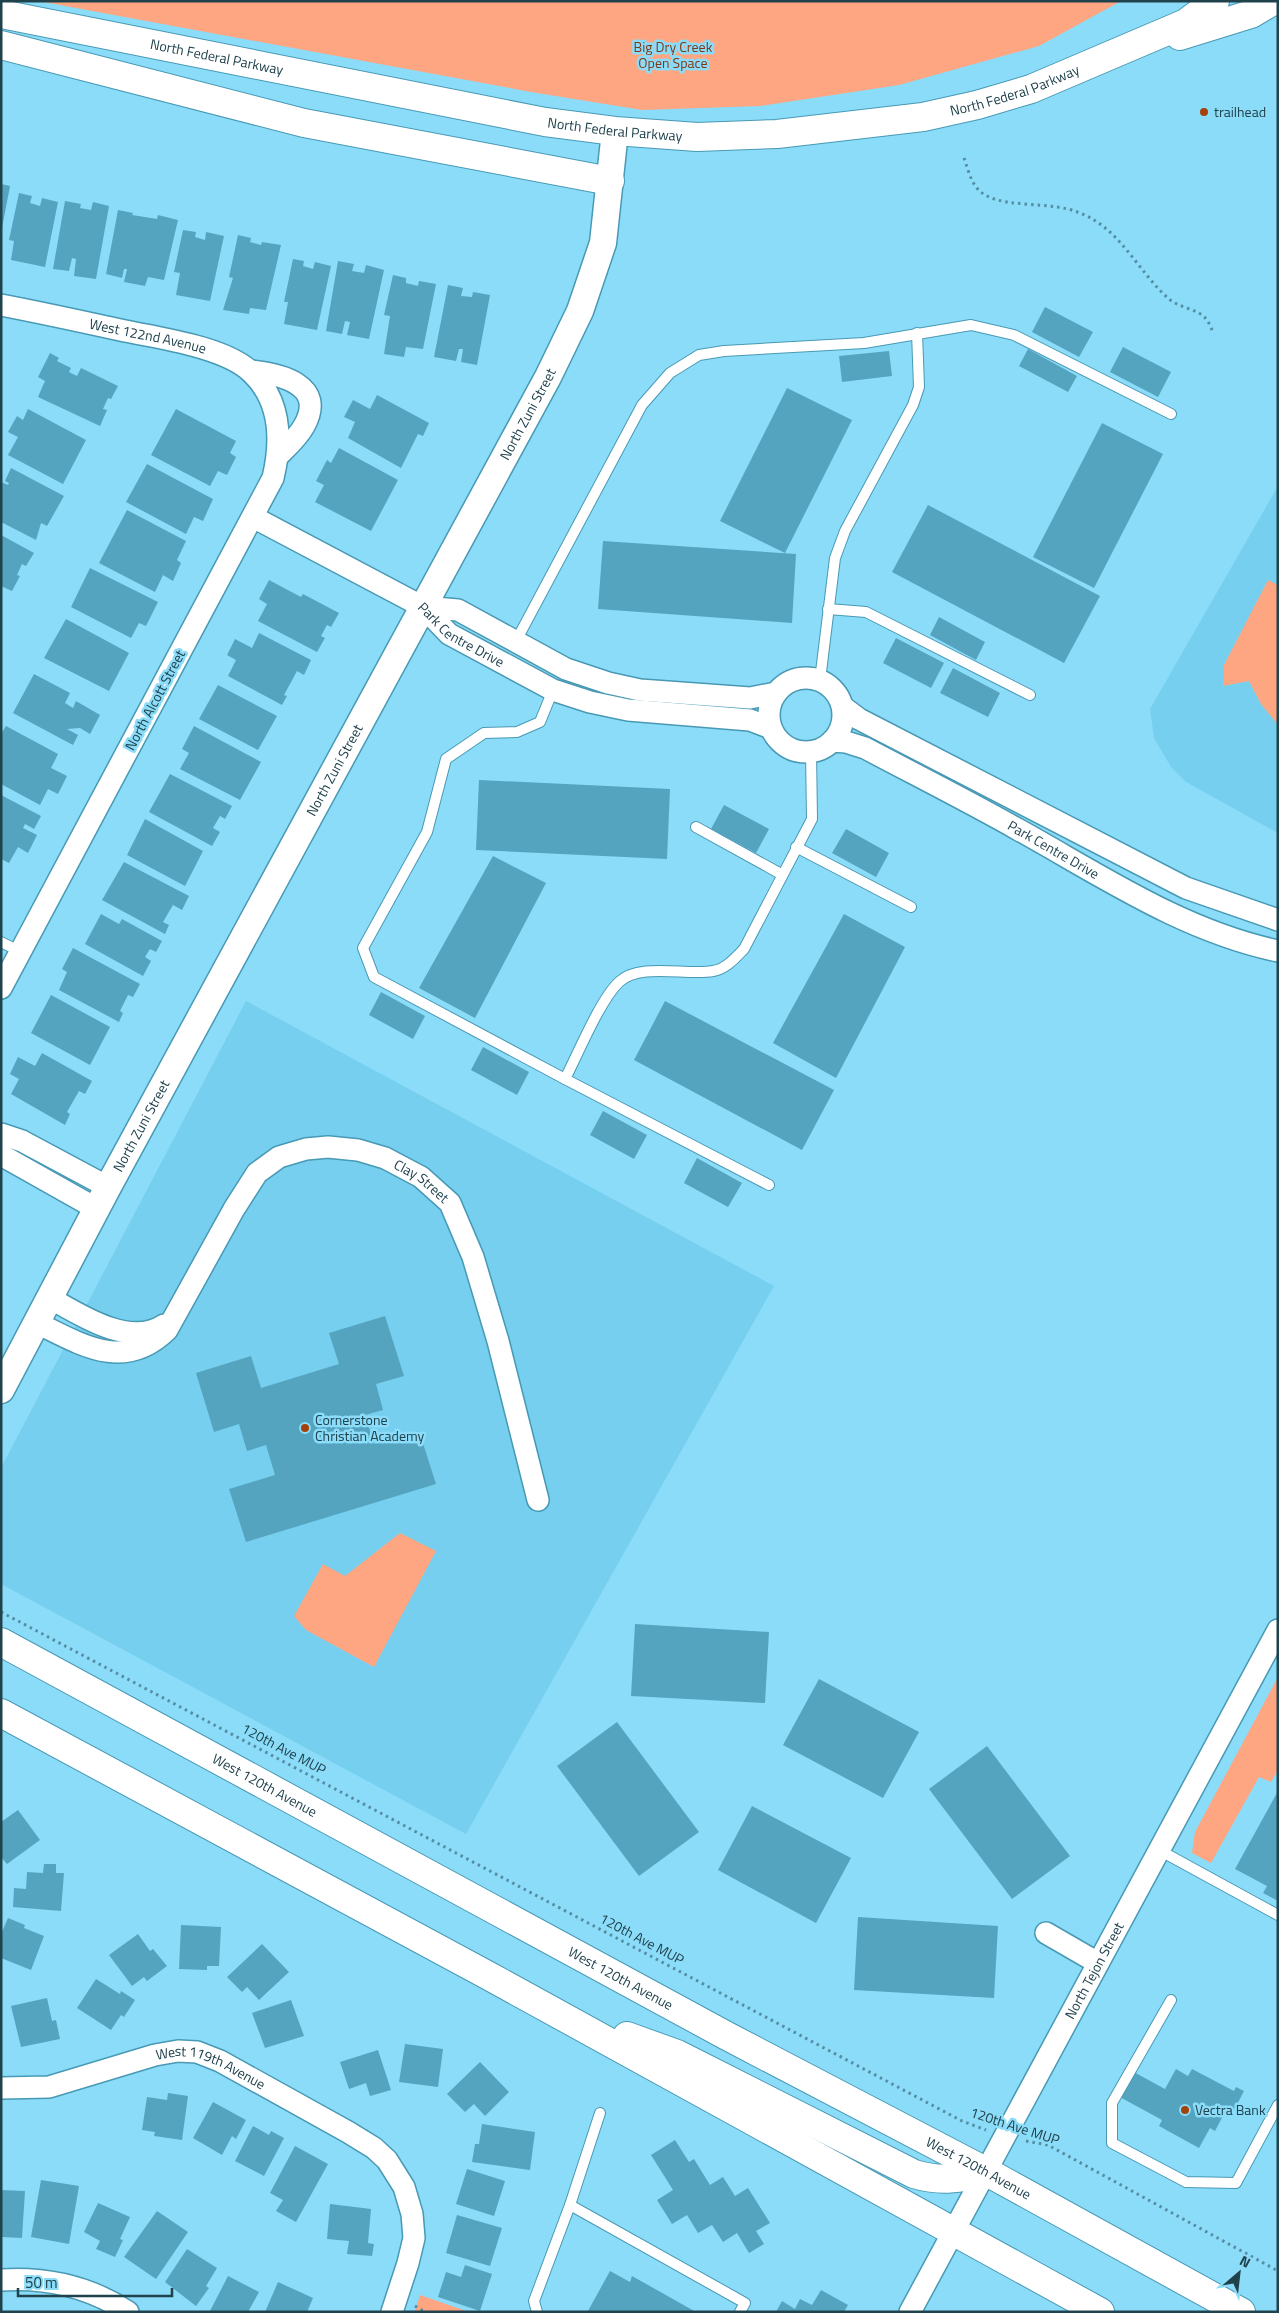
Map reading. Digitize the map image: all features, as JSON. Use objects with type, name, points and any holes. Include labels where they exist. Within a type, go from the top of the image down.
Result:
[{"type":"main road","name":"North Federal Parkway","points":[[1,14],[545,122],[615,132],[697,137],[777,134],[923,117],[977,105],[1031,89],[1111,56],[1186,23],[1215,1]]},
{"type":"main road","points":[[1111,56],[1251,14],[1273,1]]},
{"type":"main road","points":[[1,45],[304,123],[610,181]]},
{"type":"main road","name":"West 120th Avenue","points":[[1,1642],[727,2036],[987,2172],[1241,2312]]},
{"type":"main road","points":[[1,1713],[549,2009],[954,2230],[1100,2312]]},
{"type":"main road","points":[[549,2009],[677,2054],[914,2174],[932,2180],[959,2179],[987,2172]]},
{"type":"street","name":"North Zuni Street","points":[[1,1390],[102,1198],[548,377],[580,311],[603,243],[615,132]]},
{"type":"street","name":"West 122nd Avenue","points":[[1,305],[166,339],[222,354],[250,371],[263,386],[273,404]]},
{"type":"street","points":[[250,371],[272,373],[286,378],[300,385],[308,394],[311,404],[309,415],[303,428],[278,456]]},
{"type":"street","name":"North Alcott Street","points":[[1,988],[273,478],[278,456],[278,426],[273,404]]},
{"type":"street","points":[[253,517],[423,607]]},
{"type":"street","name":"Park Centre Drive","points":[[423,607],[458,610],[566,669],[608,683],[640,690],[750,698],[776,692]]},
{"type":"street","name":"Park Centre Drive","points":[[423,607],[449,634],[553,690],[590,702],[628,710],[750,720],[771,728]]},
{"type":"street","points":[[808,677],[820,680],[838,696],[842,707],[843,720],[839,731],[832,741],[822,748],[811,752],[798,751],[787,746],[777,738],[771,728],[770,704],[776,692],[784,684],[808,677]]},
{"type":"street","name":"Park Centre Drive","points":[[842,707],[867,723],[1186,888],[1278,920]]},
{"type":"street","name":"Park Centre Drive","points":[[832,741],[846,742],[865,748],[1018,829],[1126,891],[1202,928],[1251,945],[1278,950]]},
{"type":"street","points":[[1,1134],[22,1141],[102,1198]]},
{"type":"street","name":"Clay Street","points":[[37,1323],[88,1346],[123,1353],[142,1348],[167,1330],[175,1318],[234,1209],[257,1172],[279,1157],[306,1149],[328,1147],[358,1150],[385,1158],[420,1177],[450,1203],[473,1257],[538,1500]]},
{"type":"street","points":[[1,1155],[102,1198]]},
{"type":"street","points":[[50,1298],[93,1322],[132,1333],[146,1333],[161,1327],[175,1318]]},
{"type":"street","name":"North Tejon Street","points":[[910,2312],[1278,1630]]},
{"type":"street","points":[[1046,1933],[1098,1963]]},
{"type":"street","name":"West 119th Avenue","points":[[1,2088],[48,2087],[155,2055],[186,2050],[220,2061],[348,2132],[374,2148],[395,2170],[404,2187],[412,2214],[414,2238],[392,2312]]},
{"type":"street","points":[[1,2280],[38,2280],[81,2289],[128,2312]]},
{"type":"lane","points":[[516,641],[642,405],[670,373],[699,355],[724,351],[864,343],[971,325],[1014,335],[1171,414]]},
{"type":"lane","points":[[820,680],[835,558],[845,531],[913,405],[919,387],[917,333]]},
{"type":"lane","points":[[828,610],[866,612],[1030,695]]},
{"type":"lane","points":[[553,690],[540,722],[517,732],[484,733],[446,759],[428,832],[364,948],[374,977],[769,1185]]},
{"type":"lane","points":[[565,1079],[608,996],[620,981],[638,972],[714,971],[729,964],[744,949],[812,819],[811,752]]},
{"type":"lane","points":[[696,827],[782,874]]},
{"type":"lane","points":[[796,847],[911,907]]},
{"type":"lane","points":[[1,942],[21,952]]},
{"type":"lane","points":[[1159,1850],[1278,1915]]},
{"type":"lane","points":[[1170,2000],[1112,2104],[1112,2143],[1186,2182],[1236,2183],[1278,2105]]},
{"type":"lane","points":[[537,2312],[534,2301],[570,2205],[600,2113]]},
{"type":"lane","points":[[570,2205],[744,2303],[740,2312]]},
{"type":"path","points":[[964,158],[972,182],[986,196],[1005,202],[1046,204],[1081,213],[1109,230],[1131,253],[1150,282],[1172,301],[1206,317],[1213,332]]},
{"type":"path","name":"120th Ave MUP","points":[[1,1612],[954,2117],[1004,2136],[1048,2145],[1278,2271]]},
{"type":"shaded area","points":[[1278,486],[1278,833],[1186,782],[1171,767],[1154,738],[1150,709]]},
{"type":"shaded area","points":[[246,1001],[774,1286],[466,1834],[1,1584],[1,1468]]},
{"type":"green space","name":"Big Dry Creek Open Space","points":[[38,1],[1121,1],[1039,46],[899,85],[760,106],[642,110],[531,92]]},
{"type":"green space","points":[[1268,580],[1278,585],[1278,725],[1261,704],[1249,681],[1223,686],[1224,665]]},
{"type":"green space","points":[[400,1533],[436,1551],[374,1667],[306,1630],[294,1616],[323,1564],[345,1576]]},
{"type":"green space","points":[[1278,1677],[1278,1770],[1271,1782],[1259,1777],[1211,1863],[1192,1853],[1195,1832]]},
{"type":"green space","points":[[420,2295],[469,2312],[415,2312]]},
{"type":"building","points":[[1,184],[10,186],[2,228],[1,228]]},
{"type":"building","points":[[19,193],[32,196],[30,203],[40,206],[42,198],[58,202],[45,267],[11,260],[14,241],[9,240]]},
{"type":"building","points":[[65,201],[81,204],[80,208],[91,210],[93,202],[109,206],[96,279],[74,276],[76,259],[72,258],[69,271],[53,269]]},
{"type":"building","points":[[118,210],[133,213],[132,215],[157,219],[158,215],[178,220],[164,280],[148,277],[145,286],[124,282],[127,269],[124,269],[122,278],[106,274]]},
{"type":"building","points":[[183,230],[196,232],[195,237],[205,240],[206,232],[224,236],[210,301],[176,295],[180,273],[174,272]]},
{"type":"building","points":[[238,235],[251,238],[250,242],[261,245],[262,242],[281,245],[266,310],[250,308],[249,314],[223,310],[233,278],[229,277]]},
{"type":"building","points":[[293,259],[304,261],[303,266],[313,269],[315,262],[331,266],[317,330],[284,324],[288,302],[284,302]]},
{"type":"building","points":[[338,261],[354,264],[352,271],[364,273],[366,265],[384,270],[369,339],[347,335],[350,322],[345,321],[342,334],[326,331]]},
{"type":"building","points":[[393,275],[406,278],[406,283],[418,286],[419,281],[436,284],[423,349],[406,347],[404,357],[384,354],[390,316],[384,315]]},
{"type":"building","points":[[448,285],[463,288],[461,296],[472,297],[473,292],[490,295],[477,365],[461,362],[463,349],[459,349],[456,361],[434,357]]},
{"type":"building","points":[[1045,307],[1093,332],[1079,357],[1032,332]]},
{"type":"building","points":[[1123,347],[1171,372],[1158,397],[1110,372]]},
{"type":"building","points":[[1028,349],[1077,376],[1068,392],[1019,366]]},
{"type":"building","points":[[889,351],[892,376],[842,382],[839,356]]},
{"type":"building","points":[[50,353],[59,358],[57,361],[71,368],[69,372],[77,376],[81,368],[118,386],[111,399],[108,398],[103,409],[107,410],[100,426],[38,397],[45,381],[38,377]]},
{"type":"building","points":[[787,388],[852,420],[785,553],[720,521]]},
{"type":"building","points":[[377,395],[429,423],[423,436],[418,434],[401,468],[348,438],[355,422],[344,417],[353,400],[370,409]]},
{"type":"building","points":[[28,409],[86,440],[63,484],[8,455],[18,437],[8,432],[17,416],[23,420]]},
{"type":"building","points":[[176,409],[236,441],[230,453],[236,457],[227,475],[218,471],[210,486],[151,455]]},
{"type":"building","points":[[1102,423],[1163,454],[1094,588],[1033,557]]},
{"type":"building","points":[[339,448],[398,480],[371,531],[315,502],[324,485],[316,481],[327,460],[331,463]]},
{"type":"building","points":[[147,464],[213,499],[203,521],[194,517],[186,534],[126,502]]},
{"type":"building","points":[[11,468],[64,496],[47,526],[41,523],[36,540],[1,522],[1,482],[8,485],[9,483],[5,481]]},
{"type":"building","points":[[928,505],[1100,596],[1064,663],[892,572]]},
{"type":"building","points":[[127,510],[186,541],[177,560],[181,563],[173,581],[163,575],[155,592],[99,563]]},
{"type":"building","points":[[1,535],[34,553],[26,566],[22,564],[17,575],[20,576],[12,591],[1,586]]},
{"type":"building","points":[[603,541],[796,554],[792,623],[598,609]]},
{"type":"building","points":[[90,568],[158,602],[146,626],[139,623],[131,638],[71,607]]},
{"type":"building","points":[[269,580],[301,597],[303,594],[339,613],[331,627],[327,625],[321,636],[325,638],[317,652],[258,621],[267,604],[259,599]]},
{"type":"building","points":[[939,617],[985,642],[976,660],[930,635]]},
{"type":"building","points":[[66,619],[129,653],[109,691],[44,658]]},
{"type":"building","points":[[259,633],[311,660],[304,675],[297,671],[284,695],[287,696],[282,705],[228,676],[236,660],[227,655],[235,639],[252,648]]},
{"type":"building","points":[[896,638],[944,663],[931,688],[883,663]]},
{"type":"building","points":[[953,668],[1000,693],[988,717],[940,693]]},
{"type":"building","points":[[34,674],[70,693],[65,703],[73,708],[76,701],[100,715],[90,734],[80,728],[67,729],[78,735],[73,745],[13,713]]},
{"type":"building","points":[[218,685],[277,716],[258,750],[199,719]]},
{"type":"building","points":[[6,726],[58,754],[51,768],[67,776],[58,794],[48,789],[40,805],[1,784],[1,734]]},
{"type":"building","points":[[194,726],[261,762],[240,800],[180,769],[189,753],[182,749]]},
{"type":"building","points":[[170,774],[232,806],[225,819],[220,816],[213,828],[220,832],[212,846],[149,812]]},
{"type":"building","points":[[479,780],[670,789],[667,859],[476,850]]},
{"type":"building","points":[[1,795],[41,816],[34,829],[25,824],[23,828],[37,835],[28,853],[18,847],[9,863],[1,859]]},
{"type":"building","points":[[724,805],[769,829],[756,853],[711,829]]},
{"type":"building","points":[[145,819],[203,851],[185,886],[127,855]]},
{"type":"building","points":[[846,829],[889,853],[876,877],[832,853]]},
{"type":"building","points":[[493,856],[546,883],[475,1018],[419,988]]},
{"type":"building","points":[[124,862],[189,896],[182,910],[173,905],[163,922],[169,925],[165,934],[102,900]]},
{"type":"building","points":[[101,914],[119,924],[122,919],[162,941],[156,952],[150,949],[145,957],[151,961],[143,976],[85,944]]},
{"type":"building","points":[[844,914],[905,947],[836,1078],[773,1043]]},
{"type":"building","points":[[73,948],[140,984],[133,997],[128,995],[120,1011],[123,1013],[119,1022],[59,990],[67,972],[62,969]]},
{"type":"building","points":[[381,992],[425,1016],[413,1039],[369,1015]]},
{"type":"building","points":[[51,995],[110,1027],[90,1065],[31,1033]]},
{"type":"building","points":[[665,1001],[834,1090],[802,1150],[634,1060]]},
{"type":"building","points":[[483,1047],[529,1072],[517,1095],[471,1070]]},
{"type":"building","points":[[42,1053],[92,1081],[85,1094],[79,1091],[67,1112],[70,1114],[65,1125],[11,1094],[19,1079],[10,1074],[18,1057],[35,1066]]},
{"type":"building","points":[[603,1111],[647,1135],[634,1159],[590,1135]]},
{"type":"building","points":[[697,1158],[742,1183],[728,1207],[684,1183]]},
{"type":"building","name":"Cornerstone Christian Academy","points":[[385,1316],[404,1376],[376,1384],[383,1410],[365,1415],[374,1444],[419,1431],[436,1484],[246,1542],[229,1489],[275,1475],[266,1445],[247,1451],[239,1424],[214,1432],[196,1373],[251,1356],[261,1388],[339,1364],[329,1333]]},
{"type":"building","points":[[635,1624],[769,1632],[765,1703],[631,1696]]},
{"type":"building","points":[[819,1679],[919,1732],[883,1798],[783,1745]]},
{"type":"building","points":[[617,1722],[699,1832],[639,1876],[557,1766]]},
{"type":"building","points":[[987,1746],[1070,1856],[1012,1899],[929,1789]]},
{"type":"building","points":[[1278,1791],[1278,1901],[1263,1893],[1267,1886],[1235,1869]]},
{"type":"building","points":[[752,1806],[851,1858],[816,1923],[718,1870]]},
{"type":"building","points":[[18,1810],[40,1840],[7,1864],[1,1857],[1,1822]]},
{"type":"building","points":[[44,1864],[56,1864],[56,1873],[64,1873],[61,1911],[13,1907],[14,1888],[26,1889],[27,1872],[43,1873]]},
{"type":"building","points":[[858,1917],[998,1926],[994,1998],[854,1990]]},
{"type":"building","points":[[8,1918],[25,1925],[24,1928],[44,1936],[31,1970],[1,1958],[1,1934]]},
{"type":"building","points":[[181,1925],[221,1927],[219,1966],[207,1966],[207,1970],[179,1969]]},
{"type":"building","points":[[138,1934],[150,1951],[153,1949],[167,1966],[147,1981],[144,1977],[132,1986],[109,1955]]},
{"type":"building","points":[[262,1944],[289,1972],[259,2000],[247,1987],[242,1992],[227,1977]]},
{"type":"building","points":[[96,1979],[120,1994],[121,1991],[135,2000],[124,2017],[121,2015],[111,2030],[77,2008]]},
{"type":"building","points":[[47,1998],[52,2021],[56,2020],[60,2039],[21,2047],[11,2006]]},
{"type":"building","points":[[291,2000],[304,2036],[265,2048],[252,2013]]},
{"type":"building","points":[[405,2044],[443,2049],[438,2087],[399,2082]]},
{"type":"building","points":[[378,2050],[391,2090],[370,2096],[366,2083],[349,2089],[340,2062]]},
{"type":"building","points":[[480,2062],[509,2092],[485,2116],[474,2104],[465,2112],[447,2094]]},
{"type":"building","name":"Vectra Bank","points":[[1176,2069],[1188,2076],[1192,2069],[1234,2091],[1236,2087],[1244,2091],[1233,2112],[1227,2108],[1215,2131],[1210,2128],[1199,2148],[1159,2126],[1162,2120],[1118,2096],[1132,2071],[1165,2089]]},
{"type":"building","points":[[168,2093],[188,2096],[182,2140],[154,2136],[155,2132],[142,2130],[147,2097],[167,2100]]},
{"type":"building","points":[[213,2102],[246,2120],[236,2139],[232,2136],[222,2155],[193,2138]]},
{"type":"building","points":[[482,2124],[535,2132],[530,2170],[472,2162],[475,2144],[479,2144]]},
{"type":"building","points":[[253,2126],[269,2135],[271,2131],[284,2138],[264,2176],[235,2161]]},
{"type":"building","points":[[675,2140],[689,2162],[694,2159],[710,2185],[723,2177],[735,2196],[748,2188],[770,2223],[756,2231],[764,2244],[749,2253],[737,2233],[723,2242],[712,2225],[698,2233],[687,2215],[672,2224],[657,2200],[673,2190],[651,2155]]},
{"type":"building","points":[[295,2146],[328,2164],[296,2222],[276,2211],[283,2200],[270,2193]]},
{"type":"building","points":[[467,2169],[505,2181],[494,2216],[456,2204]]},
{"type":"building","points":[[41,2180],[79,2186],[69,2244],[31,2237]]},
{"type":"building","points":[[1,2190],[25,2191],[22,2238],[2,2237]]},
{"type":"building","points":[[98,2203],[130,2217],[120,2239],[123,2240],[115,2257],[96,2249],[100,2241],[84,2232]]},
{"type":"building","points":[[330,2204],[371,2209],[368,2243],[374,2244],[372,2256],[347,2254],[349,2241],[327,2239]]},
{"type":"building","points":[[157,2211],[188,2232],[156,2279],[124,2257]]},
{"type":"building","points":[[457,2215],[502,2228],[490,2266],[446,2253]]},
{"type":"building","points":[[187,2249],[217,2268],[206,2286],[209,2288],[196,2306],[165,2282]]},
{"type":"building","points":[[465,2265],[492,2274],[480,2311],[438,2297],[446,2272],[461,2277]]},
{"type":"building","points":[[610,2271],[630,2282],[632,2276],[696,2312],[589,2312]]},
{"type":"building","points":[[228,2276],[259,2292],[248,2312],[210,2311]]},
{"type":"building","points":[[278,2282],[313,2298],[307,2312],[265,2312]]},
{"type":"building","points":[[821,2290],[848,2305],[844,2312],[776,2312],[782,2301],[795,2309],[800,2299],[812,2305]]},
{"type":"place","name":"trailhead","points":[[1204,112]]},
{"type":"place","name":"Cornerstone Christian Academy","points":[[305,1428]]},
{"type":"place","name":"Vectra Bank","points":[[1185,2110]]}]
